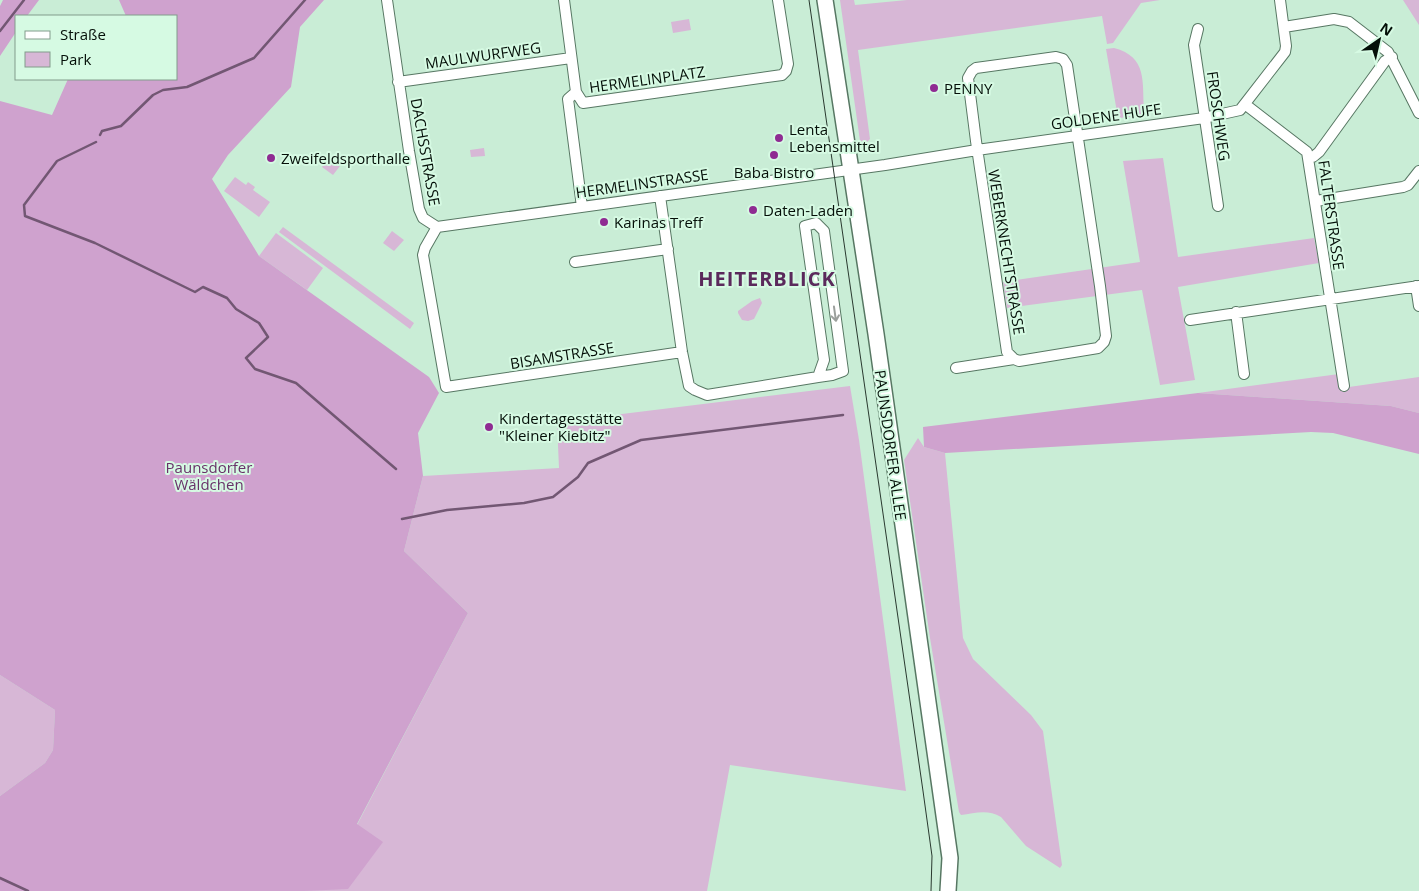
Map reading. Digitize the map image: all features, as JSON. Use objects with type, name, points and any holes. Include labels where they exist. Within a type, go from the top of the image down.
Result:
[{"type":"main road","name":"PAUNSDORFER ALLEE","points":[[826,0],[928,694],[950,858],[948,891]]},
{"type":"street","name":"DACHSSTRASSE","points":[[387,0],[398,82],[419,209],[423,218],[437,227],[423,255],[446,387]]},
{"type":"street","points":[[564,0],[576,92]]},
{"type":"street","name":"HERMELINPLATZ","points":[[582,207],[568,99],[576,92],[583,103],[782,75],[786,71],[788,64],[778,0]]},
{"type":"street","points":[[1246,105],[1285,52],[1286,46],[1280,0]]},
{"type":"street","points":[[1284,27],[1342,20],[1349,22],[1383,47],[1392,57],[1419,113]]},
{"type":"street","name":"FROSCHWEG","points":[[1198,29],[1194,45],[1218,206]]},
{"type":"street","name":"WEBERKNECHTSTRASSE","points":[[1056,57],[1063,59],[1067,65],[1077,135],[1106,336],[1104,342],[1098,348],[1019,361],[1014,359],[1008,352],[968,78],[976,68],[1056,57]]},
{"type":"street","points":[[1309,158],[1319,152],[1385,62],[1392,57]]},
{"type":"street","name":"MAULWURFWEG","points":[[398,82],[571,58]]},
{"type":"street","name":"GOLDENE HUFE","points":[[851,169],[1204,118],[1240,110],[1246,105]]},
{"type":"street","name":"FALTERSTRASSE","points":[[1246,105],[1307,152],[1344,386]]},
{"type":"street","name":"HERMELINSTRASSE","points":[[437,227],[851,169]]},
{"type":"street","points":[[1316,201],[1403,187],[1408,185],[1419,171]]},
{"type":"street","points":[[660,196],[682,352],[689,386],[707,395],[832,375],[843,371],[824,231],[816,223],[805,226],[824,360],[818,377]]},
{"type":"street","points":[[575,262],[668,249]]},
{"type":"street","points":[[1190,320],[1417,286],[1419,306]]},
{"type":"street","points":[[1236,312],[1244,374]]},
{"type":"street","name":"BISAMSTRASSE","points":[[446,387],[682,352]]},
{"type":"street","points":[[956,368],[1014,359]]},
{"type":"green space","points":[[3,0],[39,0],[28,15],[15,15],[15,34],[0,56],[0,6]]},
{"type":"green space","name":"Paunsdorfer Wäldchen","points":[[119,0],[324,0],[300,27],[291,87],[228,155],[212,179],[259,256],[429,377],[439,393],[418,433],[423,476],[404,551],[468,613],[357,824],[383,842],[348,889],[304,891],[0,891],[0,796],[45,763],[53,750],[55,710],[0,675],[0,101],[52,115],[68,80],[178,80],[178,15],[126,15]]},
{"type":"green space","points":[[840,0],[854,0],[855,5],[907,0],[1160,0],[1141,3],[1113,43],[1107,44],[1102,16],[858,50],[870,139],[867,142],[860,141]]},
{"type":"green space","points":[[1403,0],[1419,0],[1419,25]]},
{"type":"green space","points":[[689,19],[691,30],[673,33],[671,22]]},
{"type":"green space","points":[[1114,48],[1125,52],[1138,64],[1143,81],[1144,111],[1141,116],[1118,118],[1106,49]]},
{"type":"green space","points":[[484,148],[485,156],[471,157],[470,150]]},
{"type":"green space","points":[[328,158],[340,166],[333,175],[322,167]]},
{"type":"green space","points":[[1163,158],[1178,257],[1314,238],[1319,263],[1178,287],[1195,380],[1160,385],[1142,290],[1007,308],[1003,282],[1140,262],[1123,161]]},
{"type":"green space","points":[[235,177],[246,185],[248,182],[255,187],[253,190],[270,202],[259,217],[224,191]]},
{"type":"green space","points":[[283,227],[414,323],[410,329],[279,232]]},
{"type":"green space","points":[[392,231],[404,240],[394,251],[383,243]]},
{"type":"green space","points":[[276,233],[323,268],[307,290],[259,256]]},
{"type":"green space","points":[[760,298],[762,303],[754,319],[742,320],[738,311]]},
{"type":"green space","points":[[1339,374],[1342,388],[1419,377],[1419,413],[1391,406],[1198,393]]},
{"type":"green space","points":[[850,386],[859,440],[906,791],[730,765],[707,891],[304,891],[382,843],[357,825],[468,613],[404,551],[423,476],[559,468],[557,422]]},
{"type":"green space","points":[[1198,393],[1391,406],[1419,413],[1419,454],[1333,433],[1311,432],[945,453],[924,447],[923,427]]},
{"type":"green space","points":[[918,438],[924,447],[945,453],[963,638],[973,659],[1031,715],[1043,731],[1062,865],[1060,868],[1026,846],[1001,817],[986,812],[961,815],[959,812],[930,638],[904,460]]},
{"type":"green space","points":[[0,675],[55,710],[53,750],[45,763],[0,796]]},
{"type":"waterway","points":[[0,31],[24,0]]},
{"type":"waterway","points":[[100,135],[102,131],[121,126],[153,95],[163,90],[187,87],[254,58],[305,0]]},
{"type":"waterway","points":[[96,142],[57,161],[24,205],[25,216],[95,243],[195,292],[203,287],[227,298],[236,309],[259,323],[268,337],[246,358],[255,369],[296,383],[396,469]]},
{"type":"waterway","points":[[402,519],[447,510],[524,503],[553,497],[578,477],[588,463],[641,440],[843,415]]},
{"type":"waterway","points":[[0,878],[28,891]]},
{"type":"tram line","points":[[809,0],[932,856],[931,891]]},
{"type":"place","name":"PENNY","points":[[934,88]]},
{"type":"place","name":"Lenta Lebensmittel","points":[[779,138]]},
{"type":"place","name":"Baba Bistro","points":[[774,155]]},
{"type":"place","name":"Zweifeldsporthalle","points":[[271,158]]},
{"type":"place","name":"Daten-Laden","points":[[753,210]]},
{"type":"place","name":"Karinas Treff","points":[[604,222]]},
{"type":"place","name":"Kindertagesstätte \"Kleiner Kiebitz\"","points":[[489,427]]},
{"type":"district","name":"HEITERBLICK","points":[[767,278]]}]
